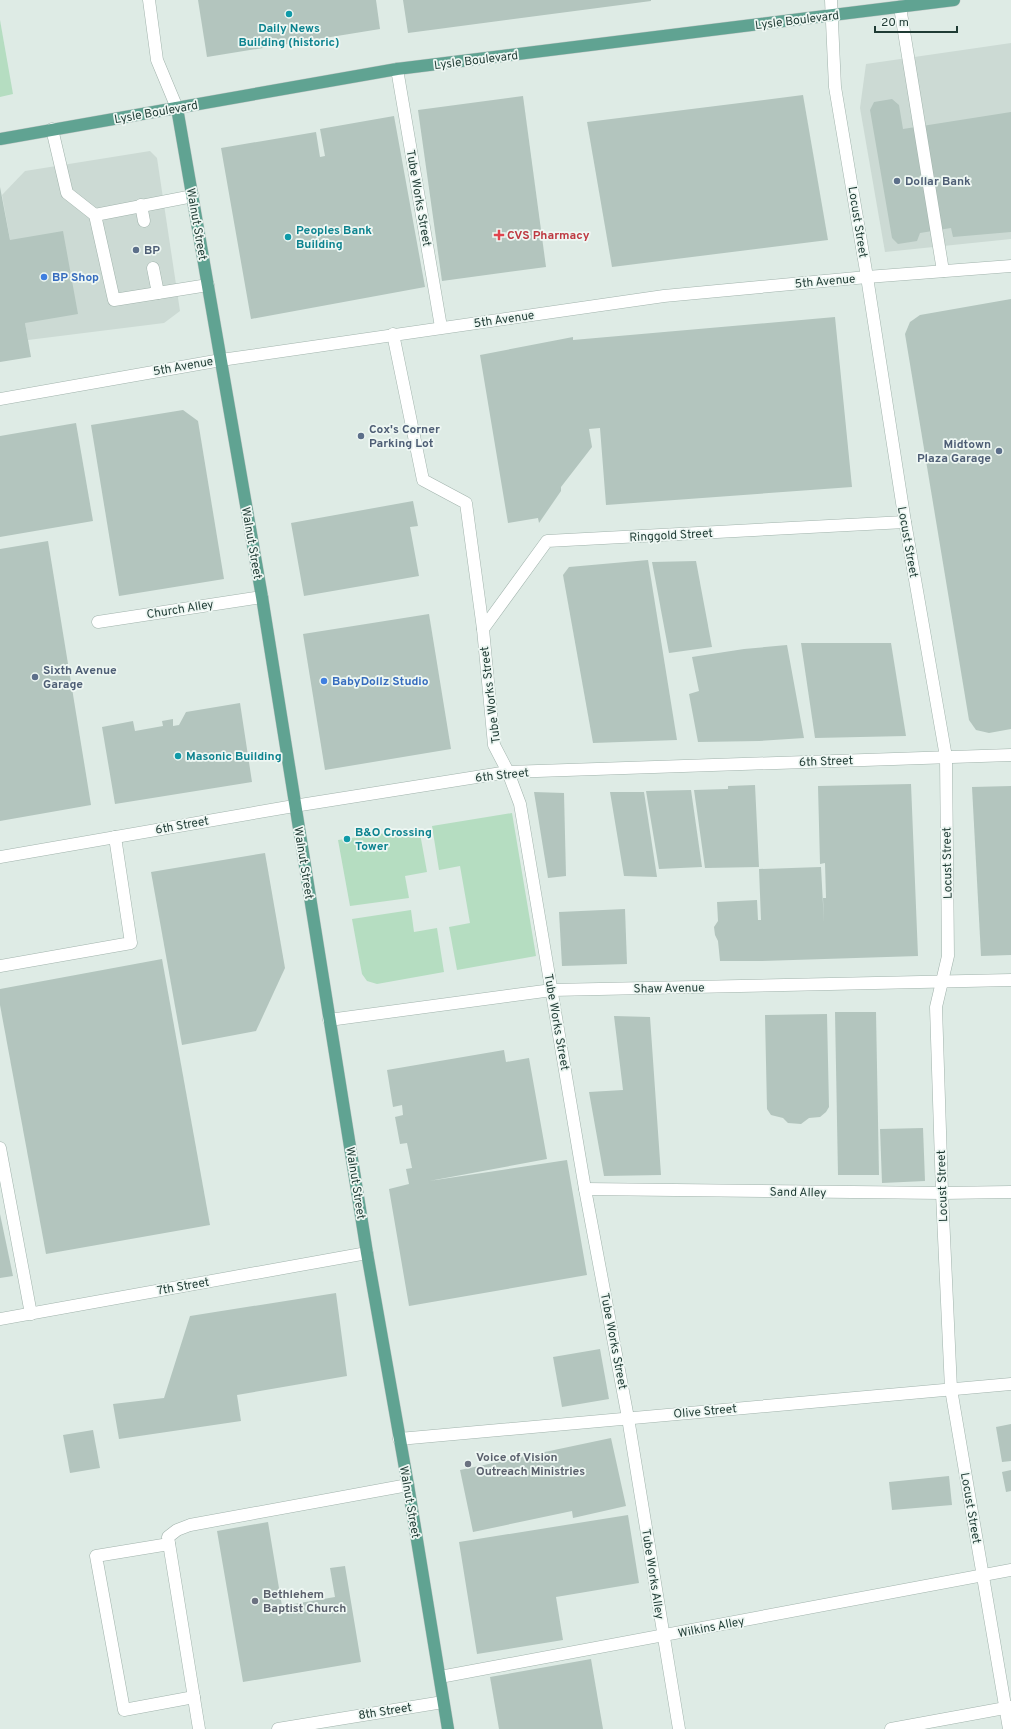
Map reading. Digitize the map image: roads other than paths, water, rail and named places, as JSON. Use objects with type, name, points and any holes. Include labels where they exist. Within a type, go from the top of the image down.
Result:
[{"type":"main road","name":"Lysle Boulevard","points":[[0,139],[397,69],[954,0]]},
{"type":"main road","name":"Walnut Street","points":[[177,108],[262,597],[294,806],[367,1253],[408,1485],[448,1729]]},
{"type":"street","name":"Walnut Street","points":[[149,0],[157,60],[177,108]]},
{"type":"street","name":"Locust Street","points":[[831,0],[835,87],[867,277],[905,522],[946,757],[948,956],[936,1007],[942,1193],[951,1389],[983,1575],[1008,1707],[1009,1729]]},
{"type":"street","points":[[900,7],[943,271]]},
{"type":"street","name":"Tube Works Street","points":[[397,69],[441,328]]},
{"type":"street","points":[[52,129],[67,193],[95,215],[114,300],[208,285]]},
{"type":"street","points":[[95,215],[192,196]]},
{"type":"street","points":[[141,205],[144,221]]},
{"type":"street","name":"5th Avenue","points":[[0,399],[221,360],[664,296],[867,277],[1011,266]]},
{"type":"street","points":[[153,268],[158,293]]},
{"type":"street","name":"Tube Works Street","points":[[393,334],[423,480],[466,503],[483,629],[494,746],[508,772],[520,804],[585,1189],[628,1418]]},
{"type":"street","name":"Ringgold Street","points":[[483,629],[547,541],[905,522]]},
{"type":"street","name":"Church Alley","points":[[98,622],[262,597]]},
{"type":"street","name":"6th Street","points":[[0,857],[294,806],[508,772],[1011,755]]},
{"type":"street","points":[[0,966],[131,943],[115,837]]},
{"type":"street","name":"Shaw Avenue","points":[[329,1020],[552,990],[1011,980]]},
{"type":"street","points":[[0,1148],[30,1314]]},
{"type":"street","name":"Sand Alley","points":[[585,1189],[942,1193],[1011,1192]]},
{"type":"street","name":"7th Street","points":[[0,1319],[367,1253]]},
{"type":"street","name":"Olive Street","points":[[400,1439],[1011,1384]]},
{"type":"street","name":"Tube Works Alley","points":[[628,1418],[679,1729]]},
{"type":"street","points":[[199,1729],[168,1537],[176,1530],[190,1526],[408,1485]]},
{"type":"street","points":[[169,1544],[96,1556],[124,1710],[194,1697]]},
{"type":"street","name":"Wilkins Alley","points":[[440,1677],[1011,1570]]},
{"type":"street","name":"8th Street","points":[[278,1729],[443,1702]]},
{"type":"street","points":[[891,1729],[1008,1707]]},
{"type":"place","name":"Daily News Building (historic)","points":[[289,14]]},
{"type":"place","name":"Dollar Bank","points":[[897,181]]},
{"type":"place","name":"CVS Pharmacy","points":[[499,235]]},
{"type":"place","name":"Peoples Bank Building","points":[[288,237]]},
{"type":"place","name":"BP","points":[[136,250]]},
{"type":"place","name":"BP Shop","points":[[44,277]]},
{"type":"place","name":"Cox's Corner Parking Lot","points":[[361,436]]},
{"type":"place","name":"Midtown Plaza Garage","points":[[999,451]]},
{"type":"place","name":"Sixth Avenue Garage","points":[[35,677]]},
{"type":"place","name":"BabyDollz Studio","points":[[324,681]]},
{"type":"place","name":"Masonic Building","points":[[178,756]]},
{"type":"place","name":"B&O Crossing Tower","points":[[347,839]]},
{"type":"place","name":"Voice of Vision Outreach Ministries","points":[[468,1464]]},
{"type":"place","name":"Bethlehem Baptist Church","points":[[255,1601]]}]
